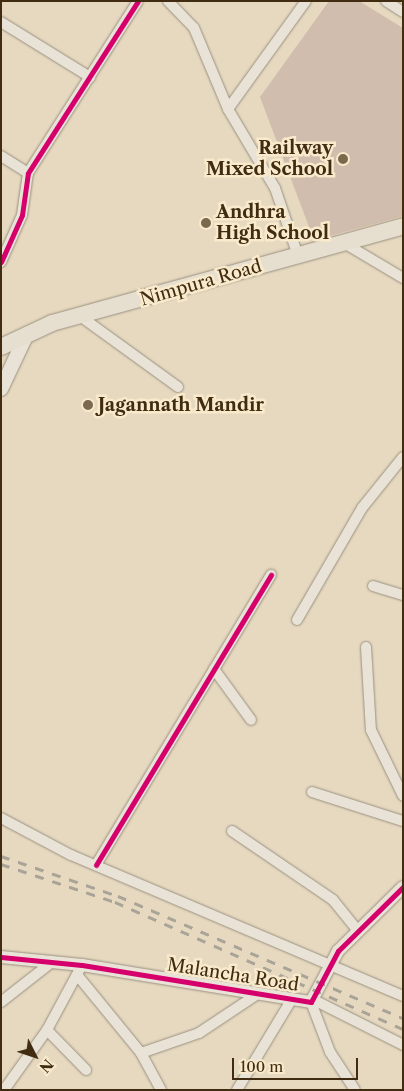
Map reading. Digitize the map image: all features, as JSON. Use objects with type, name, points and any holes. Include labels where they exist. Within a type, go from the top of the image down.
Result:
[{"type":"main road","name":"Nimpura Road","points":[[1,347],[27,334],[80,316],[403,226]]},
{"type":"main road","points":[[1,389],[27,334]]},
{"type":"street","points":[[1,262],[22,215],[28,173],[138,1]]},
{"type":"street","points":[[168,1],[194,28],[228,110],[275,188],[298,256]]},
{"type":"street","points":[[228,110],[306,1]]},
{"type":"street","points":[[386,1],[403,12]]},
{"type":"street","points":[[1,22],[90,77]]},
{"type":"street","points":[[1,156],[28,173]]},
{"type":"street","points":[[344,243],[403,278]]},
{"type":"street","points":[[80,316],[178,387]]},
{"type":"street","points":[[296,620],[362,508],[403,457]]},
{"type":"street","points":[[96,865],[271,575]]},
{"type":"street","points":[[373,586],[403,595]]},
{"type":"street","points":[[366,647],[371,730],[403,796]]},
{"type":"street","points":[[214,669],[250,720]]},
{"type":"street","points":[[312,792],[403,821]]},
{"type":"street","points":[[1,818],[96,865],[403,996]]},
{"type":"street","points":[[232,831],[334,900],[358,931]]},
{"type":"street","name":"Malancha Road","points":[[1,956],[52,962],[80,970],[313,1001],[329,965],[358,931],[403,887]]},
{"type":"street","points":[[1,1002],[52,962]]},
{"type":"street","points":[[4,1090],[47,1030],[80,970],[141,1053],[161,1090]]},
{"type":"street","points":[[141,1053],[198,1033],[259,994]]},
{"type":"street","points":[[237,1090],[292,999]]},
{"type":"street","points":[[313,1001],[403,1046]]},
{"type":"street","points":[[313,1001],[330,1052],[355,1090]]},
{"type":"street","points":[[47,1030],[86,1070]]},
{"type":"building","name":"Railway Mixed School","points":[[329,1],[359,1],[403,28],[403,216],[314,240],[260,97]]},
{"type":"railway","points":[[1,856],[118,896],[403,1018]]},
{"type":"railway","points":[[1,864],[115,902],[403,1029]]},
{"type":"cycle path","points":[[1,262],[22,215],[28,173],[138,1]]},
{"type":"cycle path","points":[[96,865],[271,575]]},
{"type":"cycle path","points":[[1,957],[82,965],[311,1002],[338,951],[403,887]]},
{"type":"place","name":"Railway Mixed School","points":[[343,159]]},
{"type":"place","name":"Andhra High School","points":[[206,223]]},
{"type":"place","name":"Jagannath Mandir","points":[[88,405]]}]
